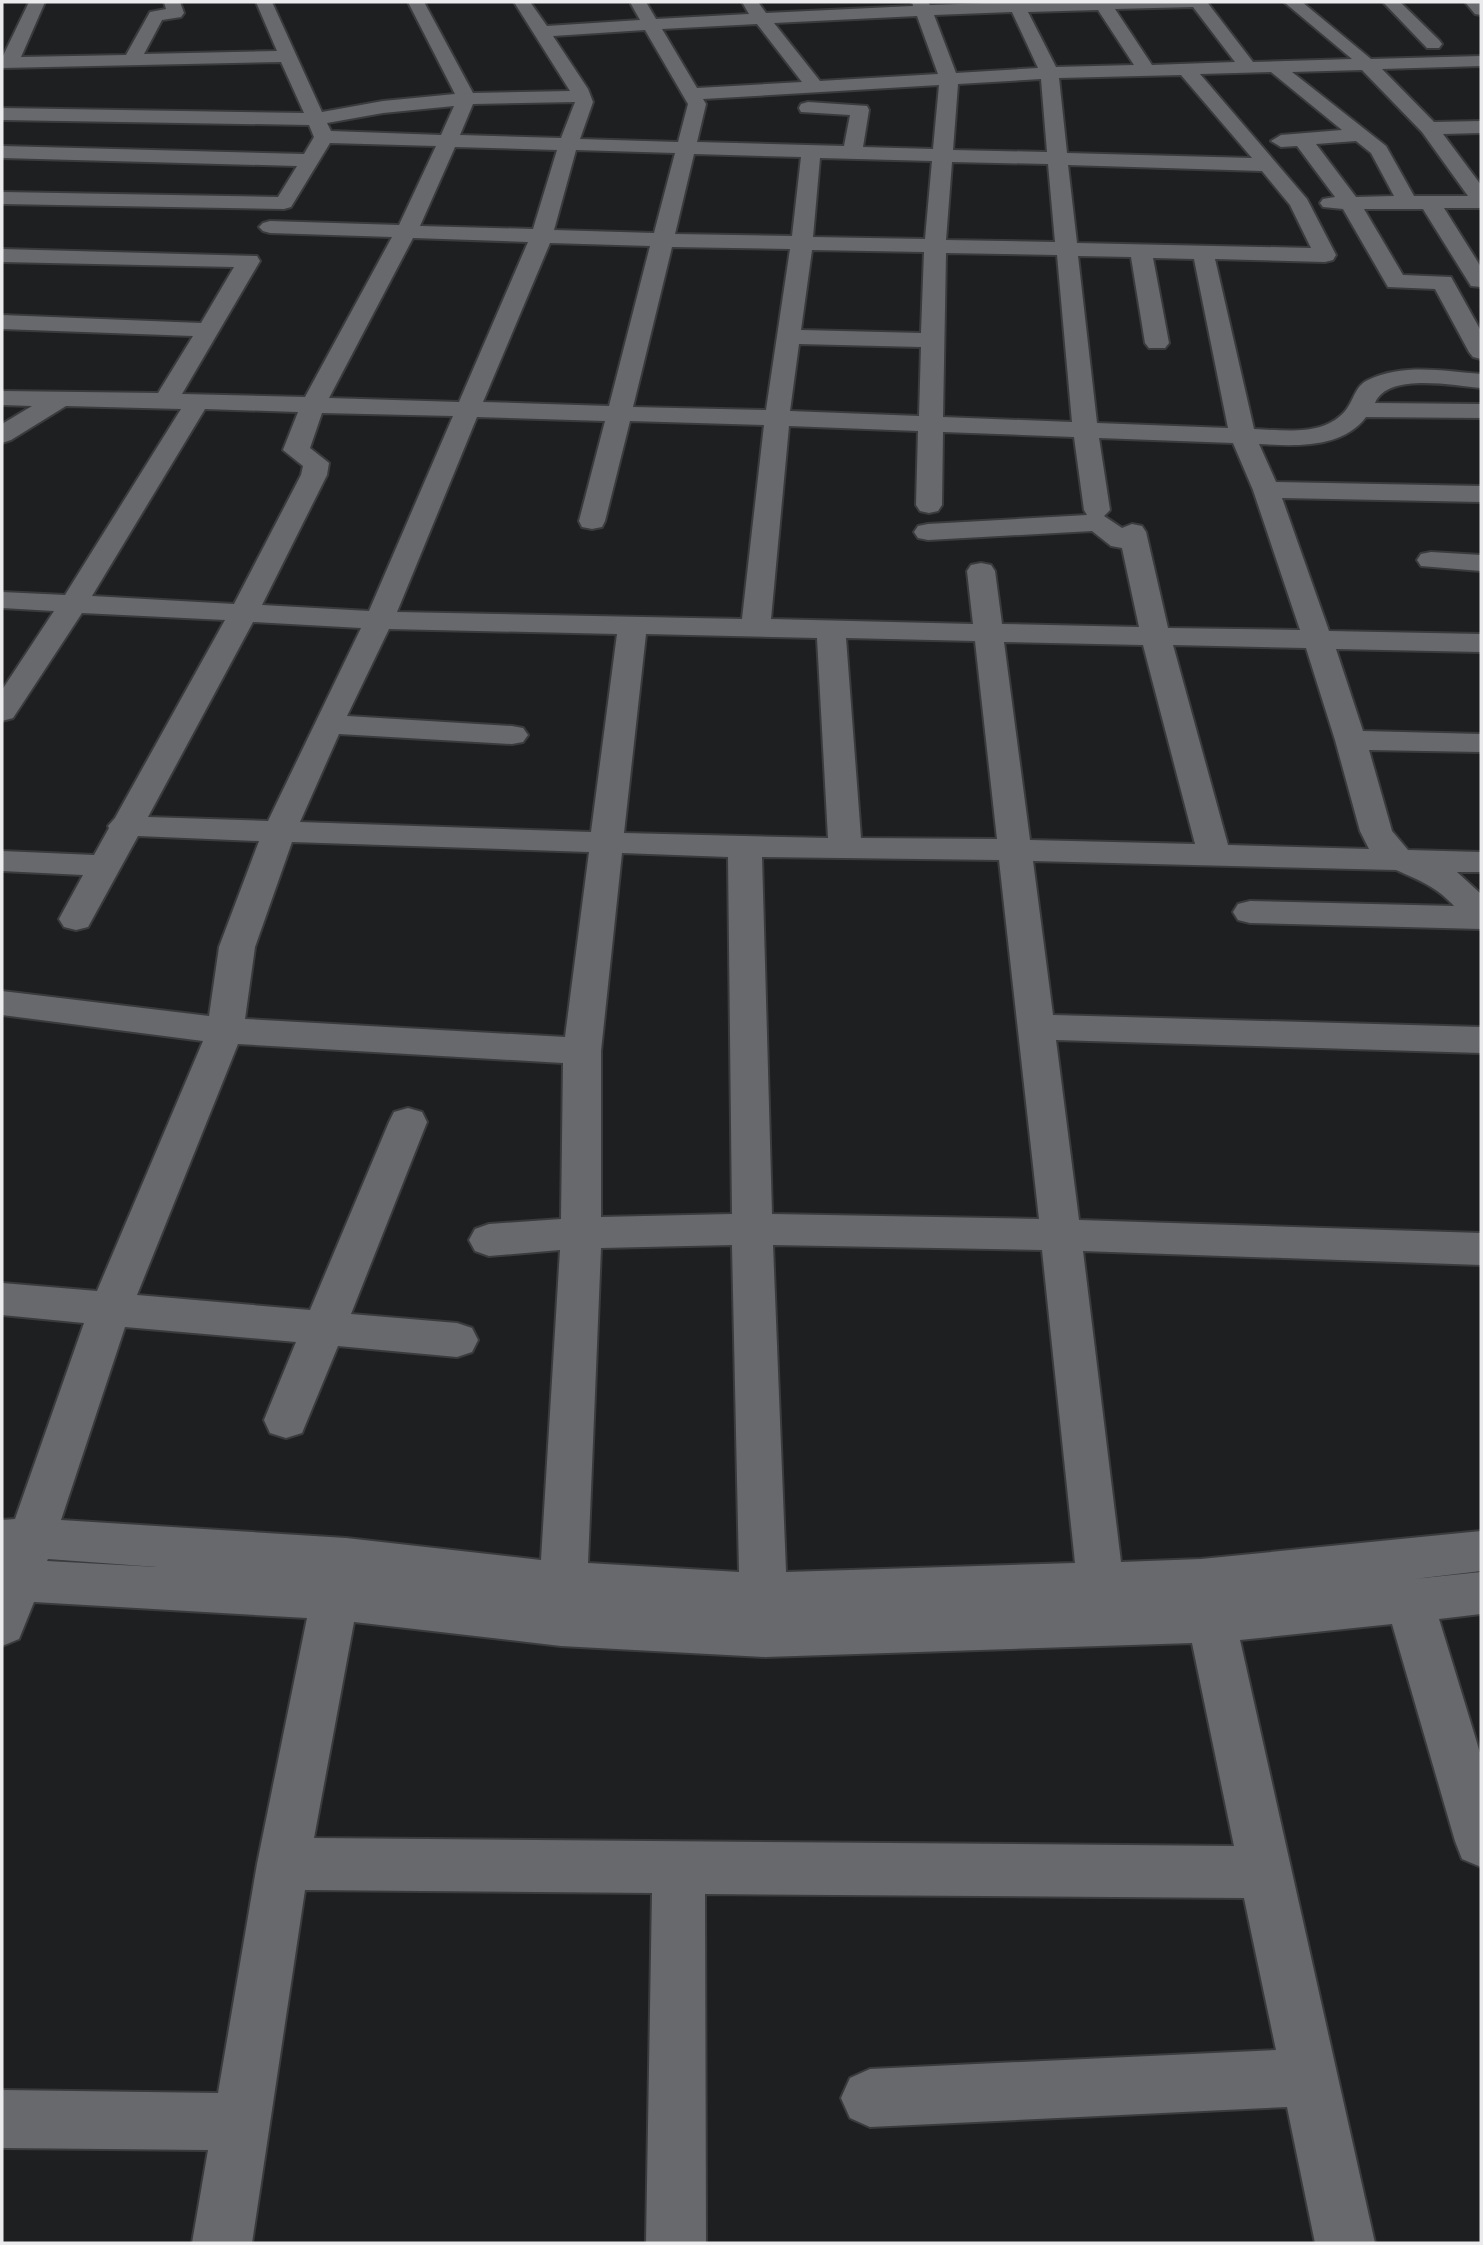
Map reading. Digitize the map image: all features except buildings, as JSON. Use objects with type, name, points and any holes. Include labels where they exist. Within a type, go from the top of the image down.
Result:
[{"type":"street","points":[[37,2],[5,63],[287,56]]},
{"type":"street","points":[[132,60],[156,16],[175,13],[172,2]]},
{"type":"street","points":[[2,198],[284,203],[310,160],[320,128],[264,2]]},
{"type":"street","points":[[416,2],[466,99]]},
{"type":"street","points":[[2,1624],[13,1559],[110,1310],[225,1031],[237,947],[278,834],[379,620],[542,235],[568,144],[581,115],[584,102],[581,96],[522,2]]},
{"type":"street","points":[[593,521],[687,148],[693,99],[638,2]]},
{"type":"street","points":[[749,2],[815,87]]},
{"type":"street","points":[[540,32],[922,6],[1197,2],[1248,67]]},
{"type":"street","points":[[1292,2],[1366,63],[1429,128],[1481,200]]},
{"type":"street","points":[[1391,2],[1433,44]]},
{"type":"street","points":[[1473,2],[1481,10]]},
{"type":"street","points":[[1103,3],[1146,70]]},
{"type":"street","points":[[922,6],[949,79],[935,246],[929,505]]},
{"type":"street","points":[[1017,6],[1049,73],[1085,429],[1097,510]]},
{"type":"street","points":[[693,99],[815,87],[1049,73],[1366,63],[1473,61],[1481,77]]},
{"type":"street","points":[[1274,66],[1379,150],[1407,202]]},
{"type":"street","points":[[270,227],[665,240],[1325,255],[1300,203],[1186,69]]},
{"type":"street","points":[[320,128],[383,107],[466,99],[581,96]]},
{"type":"street","points":[[76,919],[243,614],[314,475],[316,464],[296,450],[313,405],[407,230],[466,99]]},
{"type":"street","points":[[693,99],[860,110],[852,154]]},
{"type":"street","points":[[2,114],[320,128],[448,140],[1269,165]]},
{"type":"street","points":[[1429,128],[1481,127]]},
{"type":"street","points":[[1250,142],[1360,135]]},
{"type":"street","points":[[1303,139],[1350,203],[1396,282],[1443,282],[1481,352]]},
{"type":"street","points":[[2,152],[310,160]]},
{"type":"street","points":[[754,628],[759,610],[777,418],[802,243],[811,152]]},
{"type":"street","points":[[18,216],[74,155]]},
{"type":"street","points":[[1300,203],[1481,200]]},
{"type":"street","points":[[1429,202],[1479,281]]},
{"type":"street","points":[[1141,251],[1157,343]]},
{"type":"street","points":[[1203,252],[1243,437],[1266,491],[1318,640],[1351,740],[1376,831],[1383,845],[1398,859],[1454,886],[1481,917]]},
{"type":"street","points":[[2,254],[249,261],[166,401]]},
{"type":"street","points":[[2,323],[208,330]]},
{"type":"street","points":[[789,337],[933,340]]},
{"type":"street","points":[[2,397],[777,418],[1294,438],[1328,435],[1337,431],[1359,410],[1371,389],[1393,381],[1426,378],[1481,381]]},
{"type":"street","points":[[2,435],[61,399]]},
{"type":"street","points":[[2,712],[72,606],[197,402]]},
{"type":"street","points":[[1359,410],[1481,411]]},
{"type":"street","points":[[1266,491],[1481,494]]},
{"type":"street","points":[[928,532],[1098,523],[1133,541],[1214,855]]},
{"type":"street","points":[[1431,560],[1481,563]]},
{"type":"street","points":[[982,571],[1062,1235],[1103,1605]]},
{"type":"street","points":[[2,600],[72,606],[379,620],[1481,643]]},
{"type":"street","points":[[562,1604],[581,1231],[582,1051],[632,627]]},
{"type":"street","points":[[831,631],[845,848]]},
{"type":"street","points":[[328,724],[512,736]]},
{"type":"street","points":[[1351,740],[1481,743]]},
{"type":"street","points":[[124,827],[745,848],[1015,850],[1481,862]]},
{"type":"street","points":[[745,848],[751,1228],[764,1614]]},
{"type":"street","points":[[2,861],[105,866]]},
{"type":"street","points":[[1250,912],[1481,917]]},
{"type":"street","points":[[2,1003],[225,1031],[582,1051]]},
{"type":"street","points":[[1035,1027],[1481,1040]]},
{"type":"street","points":[[286,1419],[408,1122]]},
{"type":"street","points":[[489,1240],[581,1231],[751,1228],[1481,1249]]},
{"type":"street","points":[[2,1299],[457,1340]]},
{"type":"street","points":[[1103,1605],[1201,1580],[1481,1551]]},
{"type":"street","points":[[13,1559],[346,1559],[562,1604]]},
{"type":"street","points":[[13,1559],[335,1598],[562,1604],[764,1614],[1103,1605],[1212,1621],[1481,1592]]},
{"type":"street","points":[[222,2243],[283,1864],[335,1598]]},
{"type":"street","points":[[1409,1598],[1481,1841]]},
{"type":"street","points":[[1212,1621],[1345,2243]]},
{"type":"street","points":[[283,1864],[1265,1872]]},
{"type":"street","points":[[676,2243],[678,1867]]},
{"type":"street","points":[[870,2098],[1310,2077]]},
{"type":"street","points":[[2,2119],[242,2122]]}]
